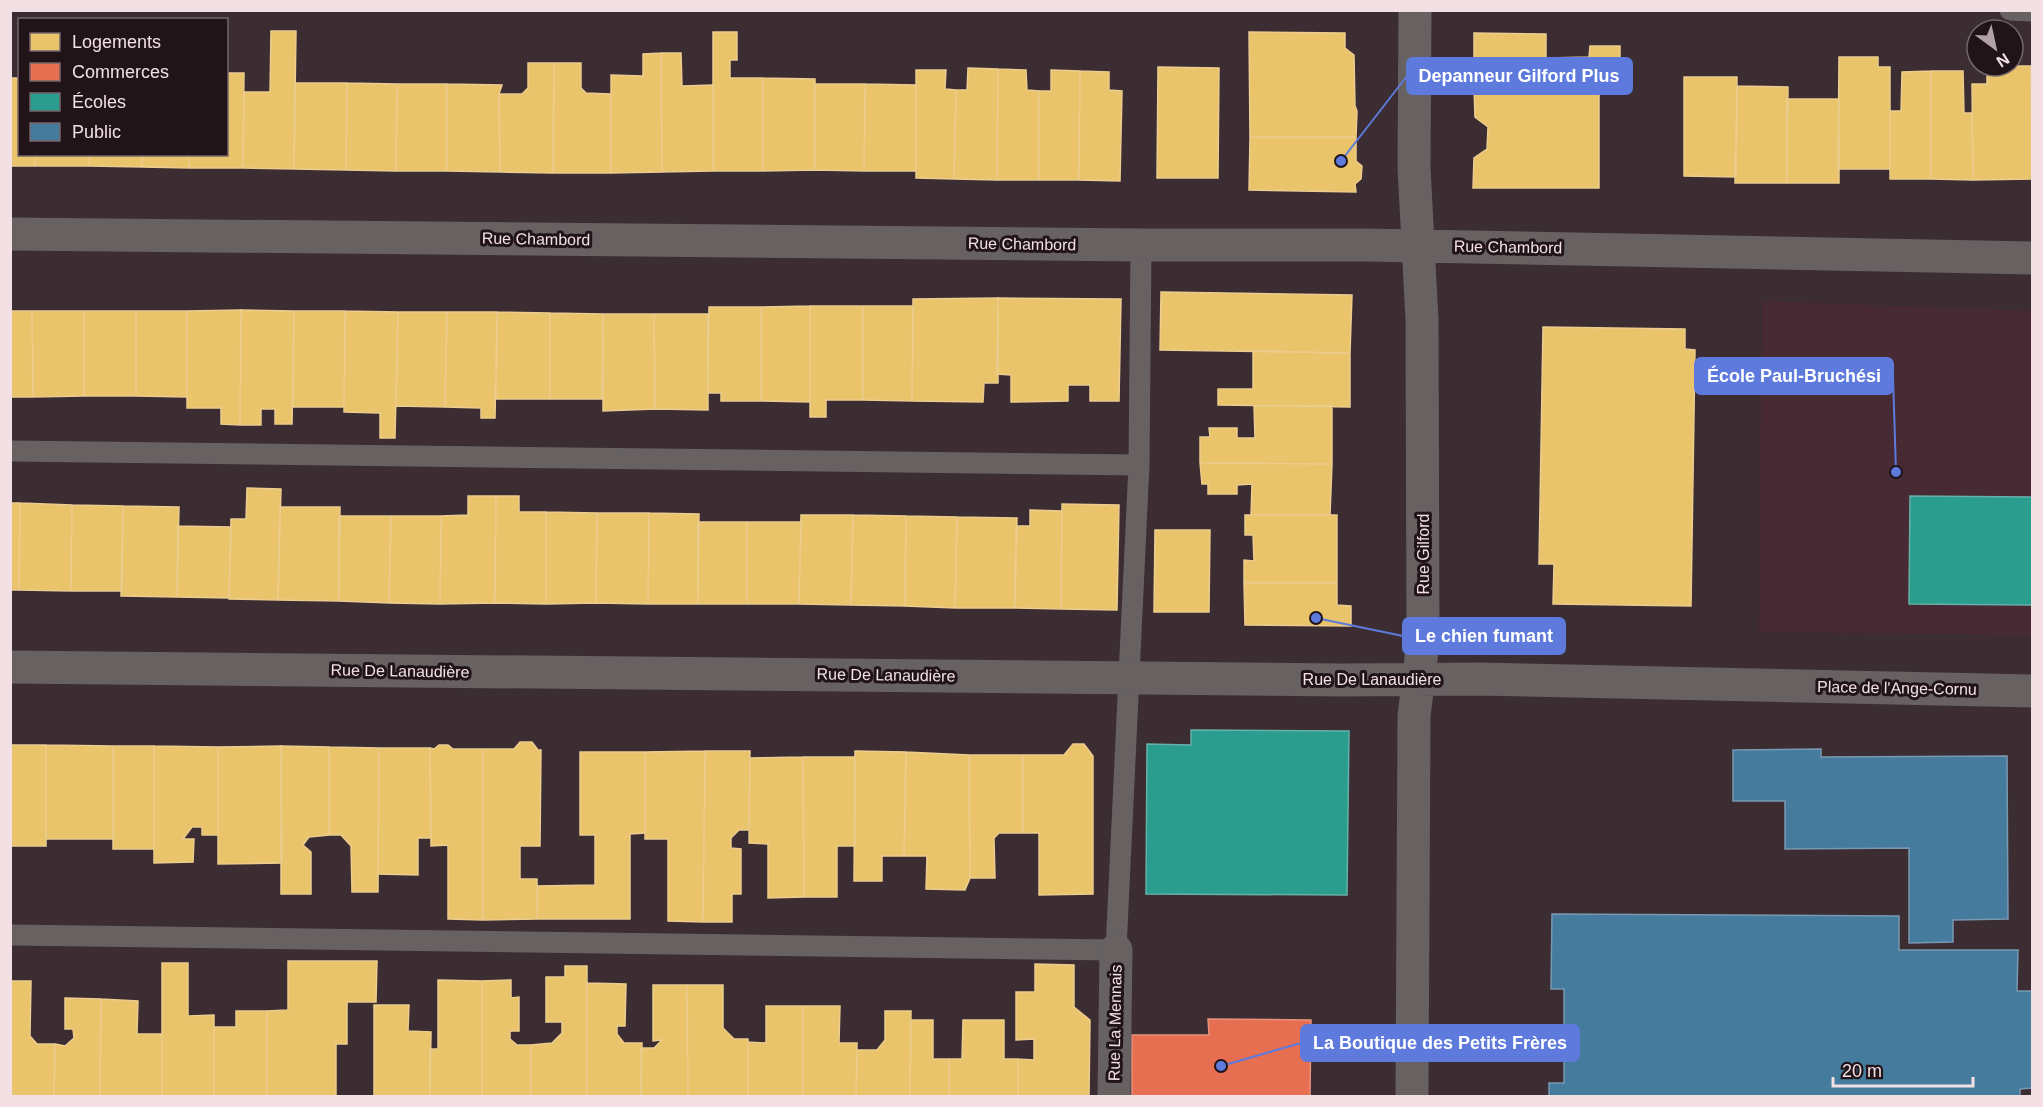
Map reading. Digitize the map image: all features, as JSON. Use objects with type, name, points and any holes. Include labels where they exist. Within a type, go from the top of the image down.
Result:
[{"type":"street","name":"Rue Gilford","points":[[1412,1096],[1414,716],[1423,642],[1422,320],[1414,167],[1415,10]]},
{"type":"street","name":"Rue Chambord","points":[[10,234],[1419,246],[2032,258]]},
{"type":"street","name":"Rue De Lanaudière","points":[[10,667],[1419,681],[1459,679],[1761,685]]},
{"type":"street","name":"Place de l'Ange-Cornu","points":[[1761,685],[2032,691]]},
{"type":"street","name":"Rue La Mennais","points":[[1114,1096],[1116,950]]},
{"type":"lane","points":[[2010,10],[2032,11]]},
{"type":"lane","points":[[10,935],[1116,950],[1138,465],[1141,245]]},
{"type":"lane","points":[[10,451],[1138,465]]},
{"type":"shaded area","points":[[1762,301],[2032,311],[2032,635],[1759,632]]},
{"type":"building: Logements","points":[[271,31],[296,31],[294,169],[243,168],[244,92],[270,92]]},
{"type":"building: Logements","points":[[713,32],[737,32],[737,60],[730,60],[730,78],[763,78],[763,171],[713,171]]},
{"type":"building: Logements","points":[[1249,32],[1345,33],[1345,48],[1354,55],[1356,137],[1250,137]]},
{"type":"building: Logements","points":[[1474,33],[1546,34],[1546,58],[1589,57],[1590,46],[1620,46],[1620,87],[1474,88]]},
{"type":"building: Logements","points":[[661,53],[681,53],[682,86],[713,85],[713,171],[662,172]]},
{"type":"building: Logements","points":[[661,53],[662,172],[611,173],[611,75],[643,76],[643,54]]},
{"type":"building: Logements","points":[[1839,57],[1878,57],[1878,67],[1890,67],[1890,169],[1838,169]]},
{"type":"building: Logements","points":[[528,63],[554,63],[553,173],[500,172],[499,94],[522,94],[528,88]]},
{"type":"building: Logements","points":[[554,63],[581,63],[581,88],[586,93],[611,94],[611,173],[553,173]]},
{"type":"building: Logements","points":[[2025,66],[2031,66],[2032,179],[1973,180],[1972,84],[1987,84],[1987,78],[2025,78]]},
{"type":"building: Logements","points":[[1158,67],[1219,68],[1218,178],[1157,178]]},
{"type":"building: Logements","points":[[968,68],[998,69],[997,180],[954,179],[956,90],[967,90]]},
{"type":"building: Logements","points":[[998,69],[1026,70],[1027,90],[1039,91],[1039,180],[997,180]]},
{"type":"building: Logements","points":[[916,70],[946,70],[945,89],[956,90],[954,179],[916,178]]},
{"type":"building: Logements","points":[[1051,70],[1080,71],[1079,180],[1039,180],[1039,91],[1051,91]]},
{"type":"building: Logements","points":[[1080,71],[1109,72],[1109,90],[1122,91],[1120,181],[1079,180]]},
{"type":"building: Logements","points":[[1931,71],[1931,179],[1890,179],[1890,111],[1901,111],[1902,72]]},
{"type":"building: Logements","points":[[1931,71],[1963,71],[1964,113],[1972,113],[1973,180],[1931,179]]},
{"type":"building: Logements","points":[[228,73],[244,73],[243,168],[189,168],[189,156],[228,156]]},
{"type":"building: Logements","points":[[1684,77],[1737,77],[1736,177],[1684,176]]},
{"type":"building: Logements","points":[[10,78],[18,78],[18,156],[35,156],[35,166],[10,166]]},
{"type":"building: Logements","points":[[763,78],[815,79],[815,170],[763,171]]},
{"type":"building: Logements","points":[[295,83],[347,83],[346,170],[294,169]]},
{"type":"building: Logements","points":[[347,83],[397,84],[396,171],[346,170]]},
{"type":"building: Logements","points":[[397,84],[447,84],[447,171],[396,171]]},
{"type":"building: Logements","points":[[447,84],[502,85],[499,94],[500,172],[447,171]]},
{"type":"building: Logements","points":[[815,84],[865,84],[864,171],[815,170]]},
{"type":"building: Logements","points":[[865,84],[916,85],[916,171],[864,171]]},
{"type":"building: Logements","points":[[1737,86],[1788,87],[1787,183],[1735,183]]},
{"type":"building: Logements","points":[[1474,88],[1599,88],[1599,188],[1473,188],[1474,158],[1487,149],[1488,127],[1475,117]]},
{"type":"building: Logements","points":[[1787,99],[1839,99],[1839,183],[1787,183]]},
{"type":"building: Logements","points":[[1250,137],[1356,137],[1356,161],[1362,166],[1361,179],[1355,184],[1356,192],[1249,190]]},
{"type":"building: Logements","points":[[35,156],[90,156],[89,166],[35,166]]},
{"type":"building: Logements","points":[[90,156],[142,156],[142,167],[89,166]]},
{"type":"building: Logements","points":[[142,156],[189,156],[189,168],[142,167]]},
{"type":"building: Logements","points":[[1161,292],[1352,295],[1350,353],[1160,350]]},
{"type":"building: Logements","points":[[998,298],[998,383],[984,383],[983,402],[912,401],[913,299]]},
{"type":"building: Logements","points":[[998,298],[1121,299],[1119,401],[1090,401],[1090,385],[1068,385],[1068,401],[1011,402],[1011,375],[997,374]]},
{"type":"building: Logements","points":[[810,306],[810,402],[761,401],[761,307]]},
{"type":"building: Logements","points":[[810,306],[863,306],[863,400],[826,400],[826,417],[810,417]]},
{"type":"building: Logements","points":[[863,306],[913,306],[912,401],[863,400]]},
{"type":"building: Logements","points":[[709,307],[761,307],[761,401],[721,401],[721,393],[708,393]]},
{"type":"building: Logements","points":[[241,310],[240,425],[221,424],[221,408],[187,408],[187,311]]},
{"type":"building: Logements","points":[[241,310],[294,311],[292,424],[275,424],[275,409],[261,409],[261,425],[240,425]]},
{"type":"building: Logements","points":[[10,311],[32,311],[33,397],[10,397]]},
{"type":"building: Logements","points":[[32,311],[84,311],[84,396],[33,397]]},
{"type":"building: Logements","points":[[84,311],[136,311],[136,396],[84,396]]},
{"type":"building: Logements","points":[[136,311],[187,311],[187,397],[136,396]]},
{"type":"building: Logements","points":[[294,311],[345,311],[344,407],[293,407]]},
{"type":"building: Logements","points":[[345,311],[398,312],[395,438],[380,438],[380,413],[344,412]]},
{"type":"building: Logements","points":[[398,312],[447,312],[445,407],[396,406]]},
{"type":"building: Logements","points":[[447,312],[497,312],[495,418],[481,418],[481,408],[445,407]]},
{"type":"building: Logements","points":[[497,312],[550,313],[550,399],[496,399]]},
{"type":"building: Logements","points":[[550,313],[603,314],[602,399],[550,399]]},
{"type":"building: Logements","points":[[603,314],[654,314],[655,409],[603,411]]},
{"type":"building: Logements","points":[[654,314],[708,314],[708,410],[655,409]]},
{"type":"building: Logements","points":[[1543,327],[1685,329],[1685,349],[1695,350],[1691,606],[1553,604],[1554,564],[1539,564]]},
{"type":"building: Logements","points":[[1253,351],[1350,353],[1350,407],[1218,405],[1218,389],[1253,389]]},
{"type":"building: Logements","points":[[1254,406],[1332,406],[1332,464],[1200,463],[1200,437],[1210,437],[1209,428],[1237,428],[1237,438],[1255,438]]},
{"type":"building: Logements","points":[[1200,463],[1332,464],[1330,515],[1251,515],[1252,484],[1237,485],[1237,494],[1208,494],[1208,484],[1202,484]]},
{"type":"building: Logements","points":[[247,488],[281,489],[278,600],[229,599],[231,519],[246,519]]},
{"type":"building: Logements","points":[[468,496],[496,496],[495,603],[440,604],[441,516],[468,515]]},
{"type":"building: Logements","points":[[496,496],[519,496],[519,512],[546,512],[546,604],[495,603]]},
{"type":"building: Logements","points":[[10,503],[20,503],[19,590],[10,590]]},
{"type":"building: Logements","points":[[20,503],[72,505],[71,591],[19,590]]},
{"type":"building: Logements","points":[[1062,504],[1119,505],[1117,610],[1061,609]]},
{"type":"building: Logements","points":[[72,505],[123,506],[122,591],[71,591]]},
{"type":"building: Logements","points":[[123,506],[179,507],[177,597],[121,596]]},
{"type":"building: Logements","points":[[280,507],[340,507],[339,601],[278,600]]},
{"type":"building: Logements","points":[[1030,510],[1062,511],[1061,609],[1015,608],[1016,526],[1030,526]]},
{"type":"building: Logements","points":[[546,512],[597,513],[596,603],[546,604]]},
{"type":"building: Logements","points":[[597,513],[649,513],[648,604],[596,603]]},
{"type":"building: Logements","points":[[649,513],[699,514],[698,604],[648,604]]},
{"type":"building: Logements","points":[[801,515],[853,515],[851,605],[799,604]]},
{"type":"building: Logements","points":[[853,515],[906,516],[905,606],[851,605]]},
{"type":"building: Logements","points":[[1245,515],[1337,515],[1337,583],[1244,583],[1244,560],[1254,561],[1253,535],[1245,535]]},
{"type":"building: Logements","points":[[339,516],[391,516],[389,603],[339,601]]},
{"type":"building: Logements","points":[[391,516],[441,516],[440,604],[389,603]]},
{"type":"building: Logements","points":[[906,516],[957,517],[955,608],[905,606]]},
{"type":"building: Logements","points":[[957,517],[1017,518],[1015,608],[955,608]]},
{"type":"building: Logements","points":[[698,522],[747,522],[747,604],[698,604]]},
{"type":"building: Logements","points":[[747,522],[801,522],[799,604],[747,604]]},
{"type":"building: Logements","points":[[178,526],[231,527],[229,598],[177,597]]},
{"type":"building: Logements","points":[[1155,530],[1210,530],[1209,612],[1154,612]]},
{"type":"building: Logements","points":[[1244,583],[1337,583],[1337,605],[1351,606],[1351,626],[1245,625]]},
{"type":"building: Logements","points":[[520,742],[532,742],[538,750],[541,750],[540,846],[520,846],[520,879],[537,879],[537,919],[483,920],[483,749],[514,749]]},
{"type":"building: Logements","points":[[1073,744],[1084,744],[1093,756],[1093,894],[1039,895],[1039,833],[1023,833],[1023,755],[1064,755]]},
{"type":"building: Logements","points":[[10,745],[46,745],[46,846],[10,846]]},
{"type":"building: Logements","points":[[46,745],[113,746],[113,839],[46,839]]},
{"type":"building: Logements","points":[[439,745],[448,745],[453,749],[483,749],[483,920],[448,919],[448,845],[431,846],[430,748],[434,749]]},
{"type":"building: Logements","points":[[113,746],[154,746],[154,849],[113,849]]},
{"type":"building: Logements","points":[[154,746],[218,747],[218,835],[202,835],[202,827],[192,827],[183,839],[194,839],[193,862],[154,863]]},
{"type":"building: Logements","points":[[281,746],[282,863],[218,864],[218,747]]},
{"type":"building: Logements","points":[[281,746],[329,747],[329,835],[309,837],[303,845],[311,852],[311,894],[281,894]]},
{"type":"building: Logements","points":[[329,747],[379,748],[378,892],[352,892],[351,846],[341,835],[329,835]]},
{"type":"building: Logements","points":[[379,748],[430,748],[431,838],[418,838],[418,875],[378,874]]},
{"type":"building: Logements","points":[[705,751],[703,922],[668,921],[668,839],[645,839],[645,752]]},
{"type":"building: Logements","points":[[705,751],[750,751],[749,830],[739,830],[731,838],[731,848],[741,849],[741,894],[732,894],[732,922],[703,922]]},
{"type":"building: Logements","points":[[855,751],[906,752],[904,856],[882,856],[882,881],[854,881]]},
{"type":"building: Logements","points":[[580,752],[645,752],[645,833],[630,834],[630,919],[537,919],[537,886],[595,885],[595,835],[580,835]]},
{"type":"building: Logements","points":[[906,752],[969,755],[970,878],[965,890],[926,889],[927,856],[904,856]]},
{"type":"building: Logements","points":[[969,755],[1023,755],[1023,833],[999,833],[994,838],[995,878],[970,878]]},
{"type":"building: Logements","points":[[803,757],[804,897],[768,898],[768,844],[749,843],[750,758]]},
{"type":"building: Logements","points":[[803,757],[855,757],[855,846],[837,846],[837,897],[804,897]]},
{"type":"building: Logements","points":[[288,961],[377,961],[376,1002],[347,1002],[347,1044],[336,1044],[336,1096],[267,1096],[267,1011],[288,1010]]},
{"type":"building: Logements","points":[[162,963],[188,963],[188,1016],[214,1015],[214,1096],[162,1096]]},
{"type":"building: Logements","points":[[1035,964],[1074,965],[1074,1007],[1090,1020],[1089,1096],[1018,1096],[1018,1059],[1034,1060],[1034,1039],[1016,1040],[1016,992],[1035,992]]},
{"type":"building: Logements","points":[[565,966],[587,966],[587,1096],[531,1096],[531,1045],[552,1043],[562,1033],[562,1022],[546,1022],[546,977],[565,977]]},
{"type":"building: Logements","points":[[438,980],[482,981],[482,1096],[430,1096],[430,1049],[438,1049]]},
{"type":"building: Logements","points":[[511,980],[511,998],[519,997],[519,1031],[510,1031],[510,1039],[517,1045],[531,1045],[531,1096],[482,1096],[482,981]]},
{"type":"building: Logements","points":[[10,981],[31,981],[30,1036],[37,1044],[55,1044],[54,1096],[10,1096]]},
{"type":"building: Logements","points":[[587,983],[626,984],[625,1026],[617,1026],[617,1034],[624,1043],[642,1043],[641,1096],[587,1096]]},
{"type":"building: Logements","points":[[653,985],[687,985],[688,1096],[641,1096],[641,1048],[654,1048],[662,1040],[653,1041]]},
{"type":"building: Logements","points":[[687,985],[723,985],[723,1028],[734,1039],[748,1039],[748,1096],[688,1096]]},
{"type":"building: Logements","points":[[65,998],[101,999],[100,1096],[54,1096],[55,1044],[65,1046],[74,1038],[73,1029],[65,1029]]},
{"type":"building: Logements","points":[[101,999],[138,1001],[137,1034],[162,1034],[162,1096],[100,1096]]},
{"type":"building: Logements","points":[[374,1005],[409,1005],[408,1031],[431,1032],[430,1096],[374,1096]]},
{"type":"building: Logements","points":[[766,1006],[803,1006],[803,1096],[748,1096],[748,1042],[766,1043]]},
{"type":"building: Logements","points":[[803,1006],[840,1006],[839,1043],[857,1043],[856,1096],[803,1096]]},
{"type":"building: Logements","points":[[236,1011],[267,1011],[267,1096],[214,1096],[214,1027],[236,1027]]},
{"type":"building: Logements","points":[[885,1011],[911,1011],[910,1096],[856,1096],[857,1050],[877,1050],[885,1040]]},
{"type":"building: Logements","points":[[911,1020],[933,1020],[933,1059],[949,1059],[949,1096],[910,1096]]},
{"type":"building: Logements","points":[[963,1020],[1004,1020],[1004,1059],[1018,1059],[1018,1096],[949,1096],[949,1059],[962,1059]]},
{"type":"building: Commerces","points":[[1208,1019],[1311,1020],[1310,1096],[1132,1096],[1132,1035],[1209,1035]]},
{"type":"building: Écoles","points":[[1910,496],[2032,497],[2032,605],[1909,604]]},
{"type":"building: Écoles","points":[[1191,730],[1349,731],[1347,895],[1146,894],[1147,744],[1191,745]]},
{"type":"building: Public","points":[[1821,749],[1821,757],[2007,756],[2008,919],[1953,920],[1953,942],[1909,943],[1909,848],[1785,849],[1785,801],[1733,801],[1733,750]]},
{"type":"building: Public","points":[[1552,914],[1899,916],[1899,950],[2018,950],[2017,991],[2032,991],[2032,1088],[2020,1089],[2020,1096],[1549,1096],[1549,1083],[1564,1083],[1564,989],[1551,989]]},
{"type":"place","name":"Depanneur Gilford Plus","points":[[1341,161]]},
{"type":"place","name":"École Paul-Bruchési","points":[[1896,472]]},
{"type":"place","name":"Le chien fumant","points":[[1316,618]]},
{"type":"place","name":"La Boutique des Petits Frères","points":[[1221,1066]]}]
